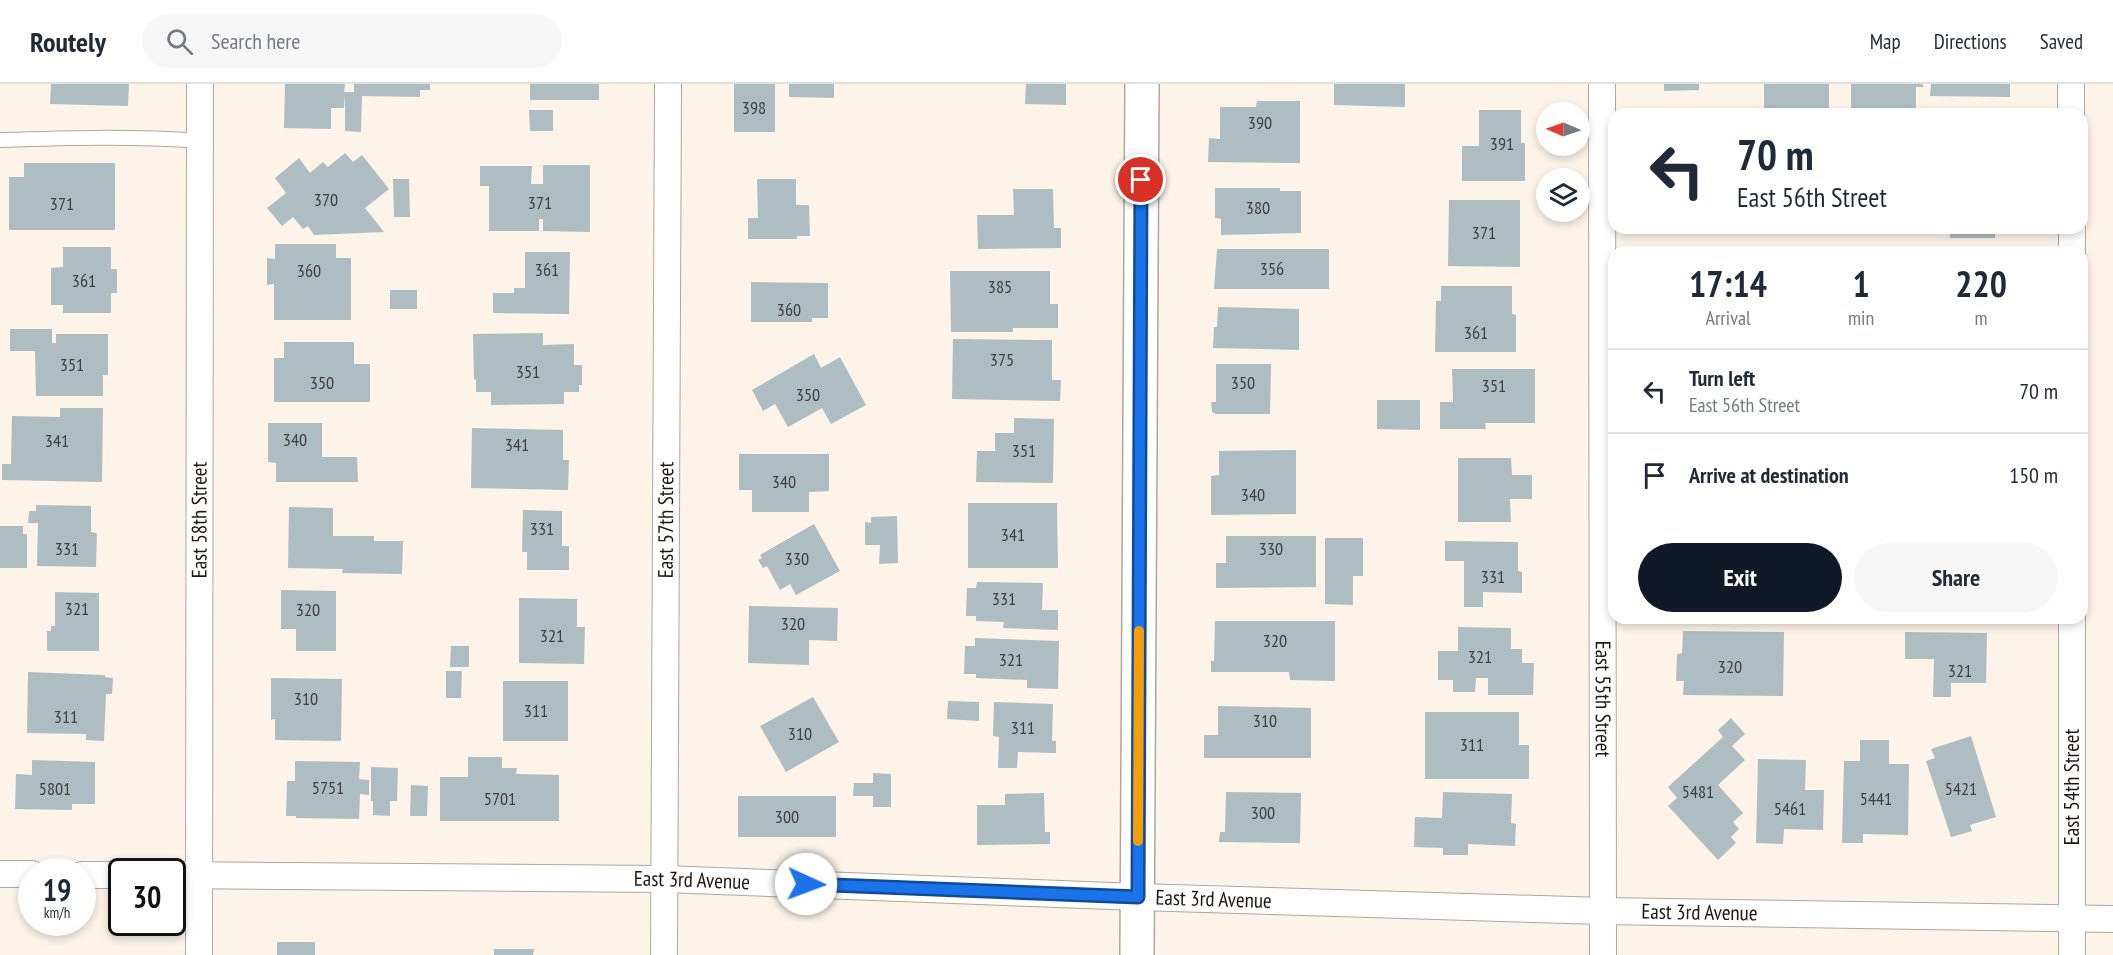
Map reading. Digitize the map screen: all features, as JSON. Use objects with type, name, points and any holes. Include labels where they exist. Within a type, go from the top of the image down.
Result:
[{"type":"street","name":"East 58th Street","points":[[199,955],[200,84]]},
{"type":"street","name":"East 57th Street","points":[[664,955],[668,84]]},
{"type":"street","points":[[1137,955],[1142,84]]},
{"type":"street","name":"East 55th Street","points":[[1602,84],[1603,955]]},
{"type":"street","points":[[2071,84],[2071,108]]},
{"type":"street","name":"East 54th Street","points":[[2072,624],[2072,955]]},
{"type":"street","points":[[0,874],[18,874]]},
{"type":"street","name":"East 3rd Avenue","points":[[186,875],[664,879],[1138,897],[1603,911],[2113,919]]},
{"type":"lane","points":[[0,140],[86,138],[200,141]]},
{"type":"building","points":[[51,84],[129,84],[128,106],[50,104]]},
{"type":"building","points":[[285,84],[345,84],[344,92],[354,92],[354,84],[430,84],[430,90],[420,90],[420,97],[362,96],[361,132],[345,131],[345,95],[344,108],[331,108],[331,129],[284,128]]},
{"type":"building","points":[[530,84],[599,84],[599,100],[530,100]]},
{"type":"building","points":[[734,84],[775,84],[775,132],[734,132]]},
{"type":"building","points":[[789,84],[834,84],[834,98],[789,97]]},
{"type":"building","points":[[1026,84],[1066,84],[1066,105],[1025,104]]},
{"type":"building","points":[[1334,84],[1405,84],[1405,107],[1334,105]]},
{"type":"building","points":[[1664,84],[1699,84],[1699,90],[1664,91]]},
{"type":"building","points":[[1764,84],[1829,84],[1829,108],[1764,108]]},
{"type":"building","points":[[1851,84],[1923,84],[1923,87],[1916,87],[1916,108],[1851,108]]},
{"type":"building","points":[[1931,84],[2010,84],[2010,97],[1930,96]]},
{"type":"building","points":[[1257,101],[1300,101],[1300,163],[1208,162],[1209,138],[1220,139],[1220,107],[1256,107]]},
{"type":"building","points":[[529,110],[553,110],[553,131],[530,131]]},
{"type":"building","points":[[1479,110],[1521,110],[1521,143],[1525,143],[1525,181],[1462,181],[1462,146],[1479,146]]},
{"type":"building","points":[[345,153],[353,162],[362,155],[389,189],[365,208],[384,232],[314,235],[308,226],[303,229],[293,217],[282,226],[267,208],[286,193],[275,178],[299,158],[310,173],[323,162],[328,167]]},
{"type":"building","points":[[24,163],[115,163],[115,230],[9,230],[9,177],[24,177]]},
{"type":"building","points":[[543,165],[590,165],[590,232],[543,231],[543,219],[539,219],[539,231],[489,231],[489,186],[480,186],[480,166],[532,166],[531,184],[543,184]]},
{"type":"building","points":[[393,179],[409,179],[410,217],[394,217]]},
{"type":"building","points":[[757,179],[796,179],[796,205],[809,205],[810,236],[797,236],[797,239],[748,239],[748,218],[758,218]]},
{"type":"building","points":[[1215,188],[1280,188],[1280,191],[1301,191],[1301,233],[1221,235],[1221,219],[1215,218]]},
{"type":"building","points":[[1013,189],[1053,189],[1054,228],[1061,228],[1061,248],[978,249],[977,215],[1014,215]]},
{"type":"building","points":[[1449,200],[1520,200],[1520,267],[1448,266]]},
{"type":"building","points":[[1950,234],[1995,234],[1995,238],[1950,238]]},
{"type":"building","points":[[275,244],[336,244],[336,258],[351,258],[351,320],[274,320],[274,284],[267,285],[267,258],[275,259]]},
{"type":"building","points":[[63,247],[111,247],[111,269],[117,269],[117,293],[111,293],[111,313],[63,313],[63,305],[51,305],[51,268],[63,267]]},
{"type":"building","points":[[1217,249],[1329,249],[1329,289],[1214,289]]},
{"type":"building","points":[[525,252],[570,252],[569,314],[493,313],[493,293],[514,293],[514,288],[525,288]]},
{"type":"building","points":[[950,271],[1050,271],[1050,304],[1058,304],[1058,328],[1013,328],[1013,332],[951,332]]},
{"type":"building","points":[[751,282],[828,283],[828,318],[812,318],[812,322],[751,322]]},
{"type":"building","points":[[1441,286],[1512,286],[1512,314],[1516,315],[1516,352],[1435,352],[1436,301],[1441,301]]},
{"type":"building","points":[[390,290],[417,290],[417,309],[390,309]]},
{"type":"building","points":[[1218,307],[1299,309],[1299,350],[1213,348]]},
{"type":"building","points":[[10,329],[52,329],[52,343],[56,343],[56,334],[108,334],[108,375],[103,375],[103,396],[36,396],[35,351],[10,351]]},
{"type":"building","points":[[543,333],[543,345],[574,344],[574,365],[582,365],[582,385],[579,385],[579,392],[564,392],[564,404],[491,405],[491,392],[476,392],[473,334]]},
{"type":"building","points":[[953,339],[1052,340],[1052,380],[1061,380],[1060,401],[952,399]]},
{"type":"building","points":[[284,342],[354,342],[354,364],[370,364],[370,402],[274,402],[274,358],[284,358]]},
{"type":"building","points":[[814,354],[821,368],[840,357],[866,405],[831,424],[822,408],[788,427],[775,404],[763,411],[752,390]]},
{"type":"building","points":[[1216,364],[1271,364],[1270,414],[1216,414],[1212,412],[1211,402],[1216,402]]},
{"type":"building","points":[[1452,369],[1535,369],[1535,423],[1485,423],[1486,429],[1440,429],[1440,402],[1453,402]]},
{"type":"building","points":[[1377,400],[1420,400],[1420,430],[1377,429]]},
{"type":"building","points":[[60,408],[103,408],[102,482],[2,480],[2,464],[11,464],[12,416],[60,417]]},
{"type":"building","points":[[1014,418],[1054,419],[1053,483],[976,482],[977,451],[995,451],[995,433],[1014,433]]},
{"type":"building","points":[[268,423],[322,423],[322,457],[357,457],[358,482],[276,482],[276,463],[268,462]]},
{"type":"building","points":[[472,428],[563,430],[563,460],[569,460],[568,490],[471,488]]},
{"type":"building","points":[[1296,450],[1296,514],[1211,515],[1211,476],[1219,475],[1219,451]]},
{"type":"building","points":[[739,454],[829,454],[829,491],[809,492],[809,512],[752,512],[752,490],[739,490]]},
{"type":"building","points":[[1458,458],[1511,458],[1512,475],[1532,475],[1532,499],[1510,499],[1511,522],[1458,522]]},
{"type":"building","points":[[968,503],[1057,503],[1058,568],[968,568]]},
{"type":"building","points":[[36,505],[91,506],[91,532],[97,533],[96,567],[37,566],[38,523],[28,523],[29,511],[36,511]]},
{"type":"building","points":[[289,507],[333,508],[333,536],[374,536],[374,541],[403,541],[402,574],[342,573],[343,569],[288,568]]},
{"type":"building","points":[[523,510],[562,511],[562,546],[569,546],[569,570],[527,570],[527,552],[522,552]]},
{"type":"building","points":[[897,516],[898,563],[879,564],[880,545],[865,545],[865,522],[871,523],[871,517]]},
{"type":"building","points":[[814,524],[840,571],[796,595],[790,584],[780,590],[767,566],[763,568],[758,560],[762,558],[760,555]]},
{"type":"building","points":[[0,526],[23,526],[23,534],[27,534],[27,568],[0,568]]},
{"type":"building","points":[[1226,536],[1316,536],[1316,587],[1216,588],[1216,563],[1226,563]]},
{"type":"building","points":[[1325,538],[1363,538],[1363,576],[1353,576],[1353,605],[1325,604]]},
{"type":"building","points":[[1445,541],[1518,542],[1518,571],[1522,572],[1522,593],[1483,592],[1483,607],[1464,607],[1464,561],[1445,561]]},
{"type":"building","points":[[977,582],[1043,583],[1042,610],[1058,610],[1058,630],[1003,628],[1004,622],[976,621],[976,616],[966,616],[967,588],[976,588]]},
{"type":"building","points":[[281,590],[336,591],[336,651],[296,651],[296,629],[281,629]]},
{"type":"building","points":[[55,592],[99,593],[99,651],[47,651],[47,631],[51,631],[51,626],[55,626]]},
{"type":"building","points":[[519,598],[577,599],[577,627],[585,627],[584,664],[519,663]]},
{"type":"building","points":[[749,606],[838,608],[837,641],[809,640],[809,665],[748,663]]},
{"type":"building","points":[[1215,621],[1335,621],[1335,681],[1290,680],[1289,672],[1211,672],[1211,661],[1214,661]]},
{"type":"building","points":[[1458,627],[1511,628],[1511,649],[1522,649],[1522,663],[1534,663],[1533,695],[1488,695],[1488,678],[1476,678],[1475,692],[1453,692],[1453,680],[1438,680],[1438,651],[1458,651]]},
{"type":"building","points":[[1683,631],[1784,632],[1783,696],[1683,695],[1684,681],[1676,681],[1677,654],[1682,653]]},
{"type":"building","points":[[1905,632],[1987,633],[1986,683],[1951,683],[1951,697],[1933,697],[1934,659],[1905,659]]},
{"type":"building","points":[[975,638],[1059,641],[1058,689],[1027,688],[1027,680],[976,678],[976,674],[964,674],[965,646],[975,646]]},
{"type":"building","points":[[451,646],[469,646],[469,667],[450,667]]},
{"type":"building","points":[[446,671],[462,671],[461,698],[446,698]]},
{"type":"building","points":[[28,672],[105,675],[105,677],[113,678],[112,694],[106,694],[104,741],[86,740],[86,734],[27,733]]},
{"type":"building","points":[[271,678],[342,679],[341,741],[275,740],[275,719],[271,720]]},
{"type":"building","points":[[503,681],[568,681],[568,741],[503,741]]},
{"type":"building","points":[[813,697],[839,742],[786,772],[760,726]]},
{"type":"building","points":[[948,701],[979,702],[979,721],[947,719]]},
{"type":"building","points":[[994,702],[1053,704],[1052,741],[1056,741],[1056,753],[1018,752],[1017,768],[998,768],[999,737],[993,736]]},
{"type":"building","points":[[1218,706],[1311,708],[1311,758],[1204,758],[1204,735],[1218,735]]},
{"type":"building","points":[[1425,712],[1519,712],[1519,745],[1529,745],[1529,779],[1425,779]]},
{"type":"building","points":[[1731,718],[1745,734],[1732,746],[1745,760],[1718,785],[1743,813],[1733,822],[1739,829],[1731,837],[1736,843],[1718,860],[1668,806],[1677,798],[1668,787],[1723,737],[1718,730]]},
{"type":"building","points":[[1971,736],[1996,817],[1970,825],[1972,831],[1951,837],[1926,761],[1935,758],[1931,749]]},
{"type":"building","points":[[1860,740],[1889,740],[1889,764],[1909,764],[1908,835],[1863,834],[1863,843],[1842,843],[1844,761],[1860,761]]},
{"type":"building","points":[[468,757],[502,757],[502,768],[517,768],[516,774],[559,775],[559,821],[440,821],[440,777],[468,777]]},
{"type":"building","points":[[1758,759],[1806,760],[1805,790],[1824,790],[1823,830],[1784,829],[1783,844],[1756,843]]},
{"type":"building","points":[[32,760],[95,762],[95,804],[72,804],[72,810],[15,809],[16,774],[32,775]]},
{"type":"building","points":[[295,761],[360,762],[359,779],[369,780],[369,795],[360,794],[359,819],[286,816],[287,781],[295,781]]},
{"type":"building","points":[[371,767],[398,768],[397,801],[390,801],[390,816],[373,815]]},
{"type":"building","points":[[873,773],[891,774],[891,807],[873,807],[873,796],[853,796],[854,783],[873,783]]},
{"type":"building","points":[[411,785],[428,786],[427,816],[410,816]]},
{"type":"building","points":[[1226,792],[1301,793],[1300,843],[1219,842],[1220,832],[1225,832]]},
{"type":"building","points":[[1443,792],[1512,794],[1511,823],[1516,824],[1515,846],[1468,844],[1468,855],[1443,855],[1443,848],[1414,847],[1415,817],[1442,818]]},
{"type":"building","points":[[1044,793],[1045,832],[1050,832],[1050,844],[977,845],[977,805],[1005,805],[1005,794]]},
{"type":"building","points":[[738,796],[836,796],[836,837],[738,837]]},
{"type":"building","points":[[277,942],[315,942],[315,955],[277,955]]},
{"type":"building","points":[[494,949],[534,949],[533,955],[494,955]]},
{"type":"slow traffic","points":[[1138,841],[1139,631]]},
{"type":"route","points":[[806,884],[1138,897],[1141,180]]}]
